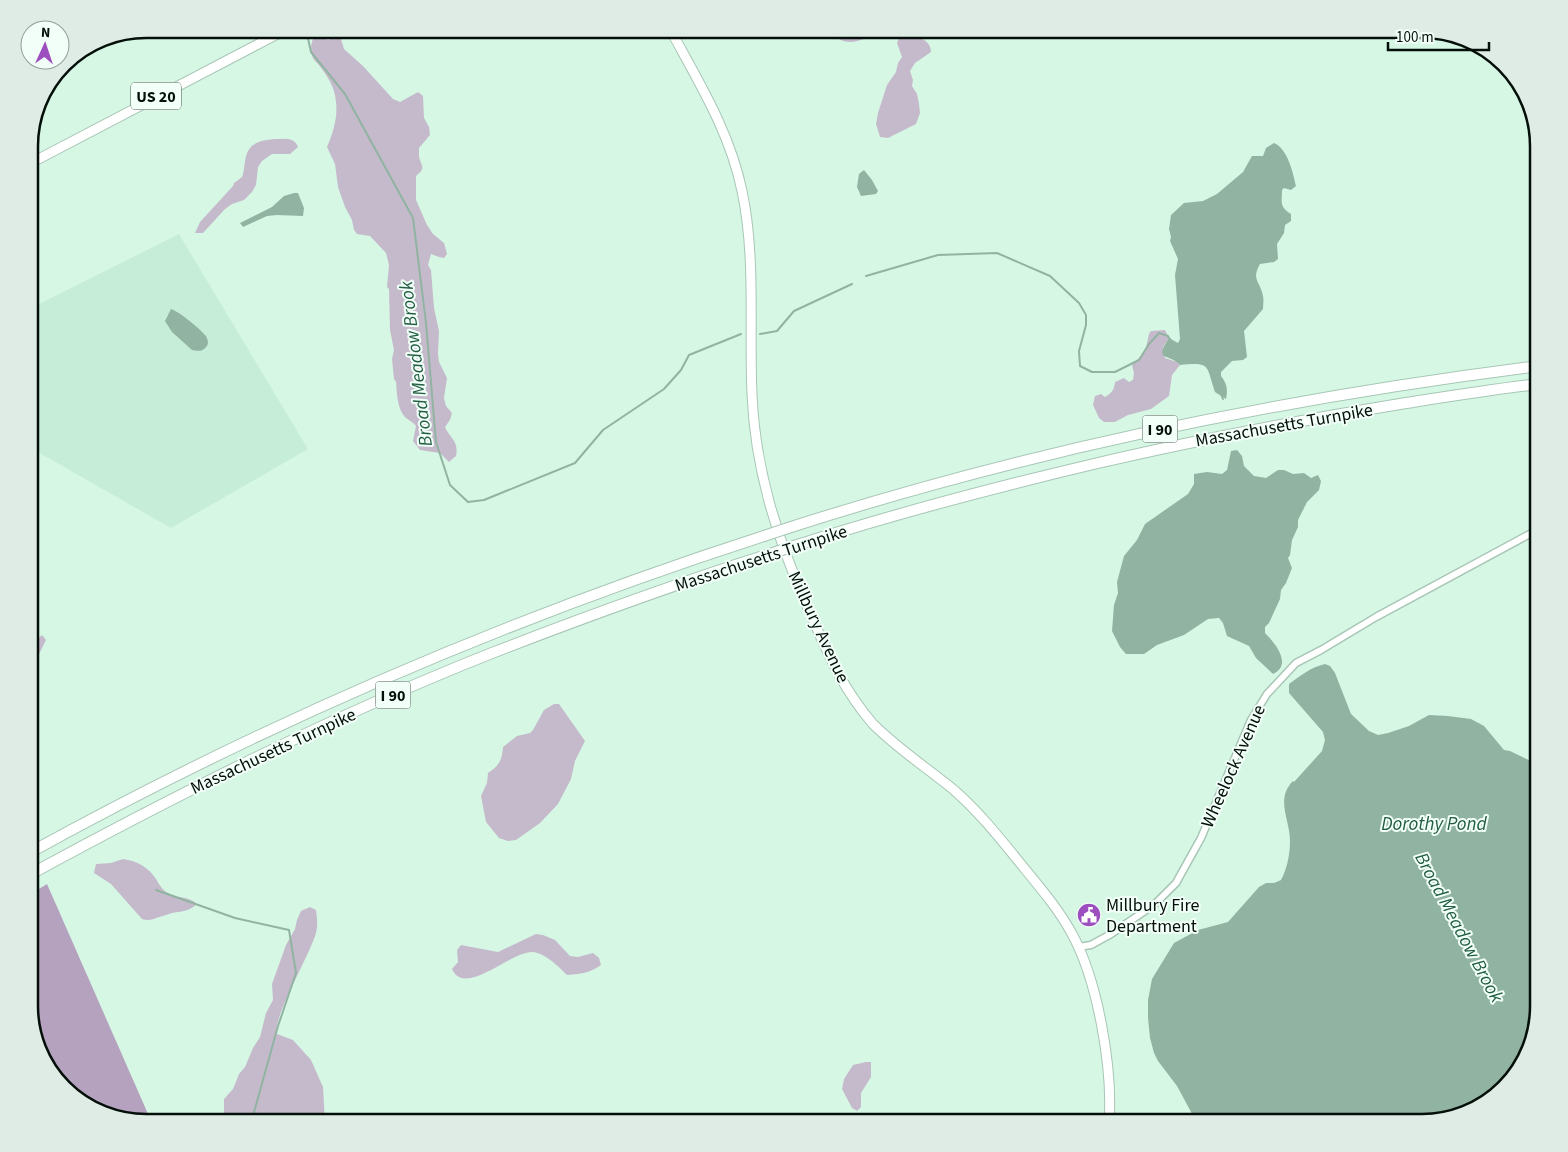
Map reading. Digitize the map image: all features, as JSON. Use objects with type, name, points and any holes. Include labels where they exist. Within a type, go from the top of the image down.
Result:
[{"type":"highway","name":"Massachusetts Turnpike","points":[[38,848],[219,754],[386,678],[569,603],[788,528],[857,506],[981,472],[1170,427],[1333,396],[1530,367]]},
{"type":"highway","name":"Massachusetts Turnpike","points":[[38,870],[170,800],[357,711],[547,632],[660,590],[794,546],[1006,485],[1170,446],[1334,414],[1530,385]]},
{"type":"main road","name":"US 20","points":[[38,159],[270,38]]},
{"type":"main road","name":"Millbury Avenue","points":[[675,38],[718,119],[740,181],[747,221],[750,261],[752,393],[756,443],[761,472],[781,543],[814,623],[838,673],[871,721],[889,739],[954,790],[994,830],[1049,900],[1071,933],[1082,956],[1100,1015],[1110,1114]]},
{"type":"street","name":"Wheelock Avenue","points":[[1078,947],[1091,945],[1111,934],[1155,904],[1176,884],[1201,838],[1251,720],[1266,694],[1296,663],[1376,617],[1530,534]]},
{"type":"shaded area","points":[[326,38],[329,40],[330,38],[341,38],[344,49],[363,66],[393,99],[400,102],[418,92],[423,96],[424,118],[429,127],[430,135],[419,148],[422,167],[416,176],[416,200],[427,225],[433,234],[444,243],[447,254],[444,258],[431,254],[428,265],[431,270],[434,308],[439,331],[439,362],[447,378],[444,398],[446,406],[452,413],[445,427],[454,440],[457,451],[456,456],[449,462],[440,453],[420,450],[413,441],[416,426],[403,415],[399,406],[392,359],[394,350],[390,330],[389,289],[387,287],[389,265],[386,253],[370,236],[357,234],[354,230],[352,220],[338,187],[335,164],[327,147],[336,119],[334,91],[324,72],[313,59],[311,51],[313,39]]},
{"type":"shaded area","points":[[838,38],[867,38],[851,42]]},
{"type":"shaded area","points":[[899,38],[921,38],[930,48],[931,52],[915,63],[910,71],[913,80],[912,86],[917,94],[920,113],[916,124],[888,138],[880,137],[876,124],[878,113],[887,85],[896,72],[902,57],[897,43]]},
{"type":"shaded area","points":[[274,139],[294,141],[298,147],[290,154],[272,154],[262,161],[258,167],[256,185],[252,192],[244,200],[232,204],[225,209],[203,233],[195,233],[200,222],[234,183],[242,177],[246,155],[251,147],[259,142]]},
{"type":"shaded area","points":[[179,234],[308,449],[171,528],[38,452],[38,304]]},
{"type":"shaded area","points":[[1165,330],[1169,338],[1163,347],[1165,358],[1180,365],[1172,375],[1169,396],[1151,409],[1128,415],[1115,422],[1104,422],[1099,418],[1093,405],[1095,396],[1101,394],[1105,397],[1107,396],[1112,391],[1115,382],[1124,378],[1129,382],[1133,380],[1132,365],[1145,352],[1149,334],[1151,331]]},
{"type":"shaded area","points":[[42,635],[46,640],[38,656],[38,638]]},
{"type":"shaded area","points":[[554,704],[559,704],[585,741],[575,761],[571,779],[558,804],[540,823],[516,840],[508,841],[499,838],[486,822],[481,796],[487,783],[488,773],[499,762],[503,747],[517,736],[530,733],[544,710]]},
{"type":"shaded area","points":[[123,859],[133,861],[146,868],[166,892],[194,901],[197,904],[186,911],[151,920],[142,919],[111,884],[94,873],[96,864],[111,863]]},
{"type":"shaded area","points":[[47,884],[148,1114],[131,1114],[117,1111],[91,1100],[64,1078],[52,1061],[43,1041],[38,1014],[38,890]]},
{"type":"shaded area","points":[[310,907],[316,910],[316,933],[280,1015],[277,1034],[293,1040],[311,1060],[323,1087],[324,1114],[224,1114],[224,1099],[233,1089],[239,1074],[245,1067],[260,1037],[266,1013],[273,1000],[272,984],[301,911]]},
{"type":"shaded area","points":[[536,934],[555,940],[570,956],[578,957],[593,953],[599,958],[601,965],[585,973],[567,975],[546,957],[532,952],[514,958],[472,978],[463,978],[456,975],[452,969],[458,962],[457,950],[461,945],[498,952]]},
{"type":"shaded area","points":[[871,1062],[871,1077],[861,1093],[861,1107],[857,1111],[852,1108],[842,1089],[844,1079],[853,1065]]},
{"type":"water","points":[[1274,143],[1283,150],[1296,186],[1291,190],[1284,188],[1282,190],[1282,204],[1291,214],[1291,221],[1285,225],[1284,233],[1277,244],[1278,259],[1274,262],[1260,264],[1257,269],[1256,277],[1262,291],[1263,309],[1244,331],[1247,357],[1243,360],[1232,361],[1221,372],[1221,376],[1225,381],[1226,399],[1215,392],[1206,367],[1197,364],[1180,365],[1176,361],[1164,356],[1162,351],[1169,338],[1178,343],[1180,339],[1175,275],[1178,259],[1170,241],[1171,215],[1184,203],[1203,201],[1217,194],[1243,172],[1252,156],[1263,156],[1266,148]]},
{"type":"water","points":[[864,170],[878,191],[876,194],[861,196],[857,187],[859,174]]},
{"type":"water","points":[[298,193],[304,208],[303,216],[267,216],[243,227],[240,223],[272,207],[284,196]]},
{"type":"water","points":[[171,309],[179,313],[206,336],[208,343],[205,349],[200,351],[192,350],[172,332],[165,321]]},
{"type":"water","points":[[1237,450],[1242,456],[1244,466],[1254,476],[1266,478],[1278,470],[1284,470],[1293,474],[1304,473],[1311,478],[1318,475],[1321,481],[1319,490],[1307,502],[1298,520],[1298,527],[1292,540],[1288,558],[1292,568],[1281,590],[1280,599],[1269,623],[1265,627],[1265,633],[1280,654],[1282,665],[1273,674],[1256,658],[1249,646],[1227,636],[1223,623],[1219,618],[1208,619],[1184,635],[1157,645],[1144,654],[1126,654],[1112,631],[1114,605],[1118,593],[1117,582],[1124,556],[1137,540],[1145,524],[1188,494],[1194,484],[1194,474],[1207,472],[1222,474],[1227,470],[1231,451]]},
{"type":"water","name":"Dorothy Pond","points":[[1320,665],[1330,666],[1335,673],[1351,714],[1369,731],[1378,735],[1388,733],[1409,726],[1429,715],[1471,719],[1484,726],[1504,750],[1530,761],[1530,1014],[1525,1041],[1512,1067],[1494,1088],[1470,1103],[1451,1111],[1437,1114],[1192,1114],[1177,1086],[1154,1053],[1148,1018],[1148,1000],[1152,979],[1174,943],[1198,930],[1228,922],[1259,887],[1266,883],[1274,883],[1281,880],[1289,856],[1290,846],[1284,802],[1285,795],[1293,781],[1322,751],[1325,740],[1323,732],[1289,693],[1289,684]]},
{"type":"waterway","name":"Broad Meadow Brook","points":[[308,38],[311,52],[345,94],[413,218],[426,323],[436,442],[450,485],[468,502],[484,500],[575,463],[603,430],[664,389],[681,370],[689,355],[741,334]]},
{"type":"waterway","name":"Broad Meadow Brook","points":[[866,276],[938,255],[997,253],[1050,276],[1079,303],[1086,315],[1086,325],[1079,351],[1080,366],[1092,372],[1115,372],[1139,360],[1159,333],[1168,336],[1171,341]]},
{"type":"waterway","name":"Broad Meadow Brook","points":[[760,334],[777,331],[794,311],[852,284]]},
{"type":"waterway","name":"Broad Meadow Brook","points":[[1221,394],[1223,399]]},
{"type":"waterway","points":[[156,890],[235,918],[289,930],[296,973],[278,1026],[254,1114]]},
{"type":"place","name":"Millbury Fire Department","points":[[1089,915]]}]
